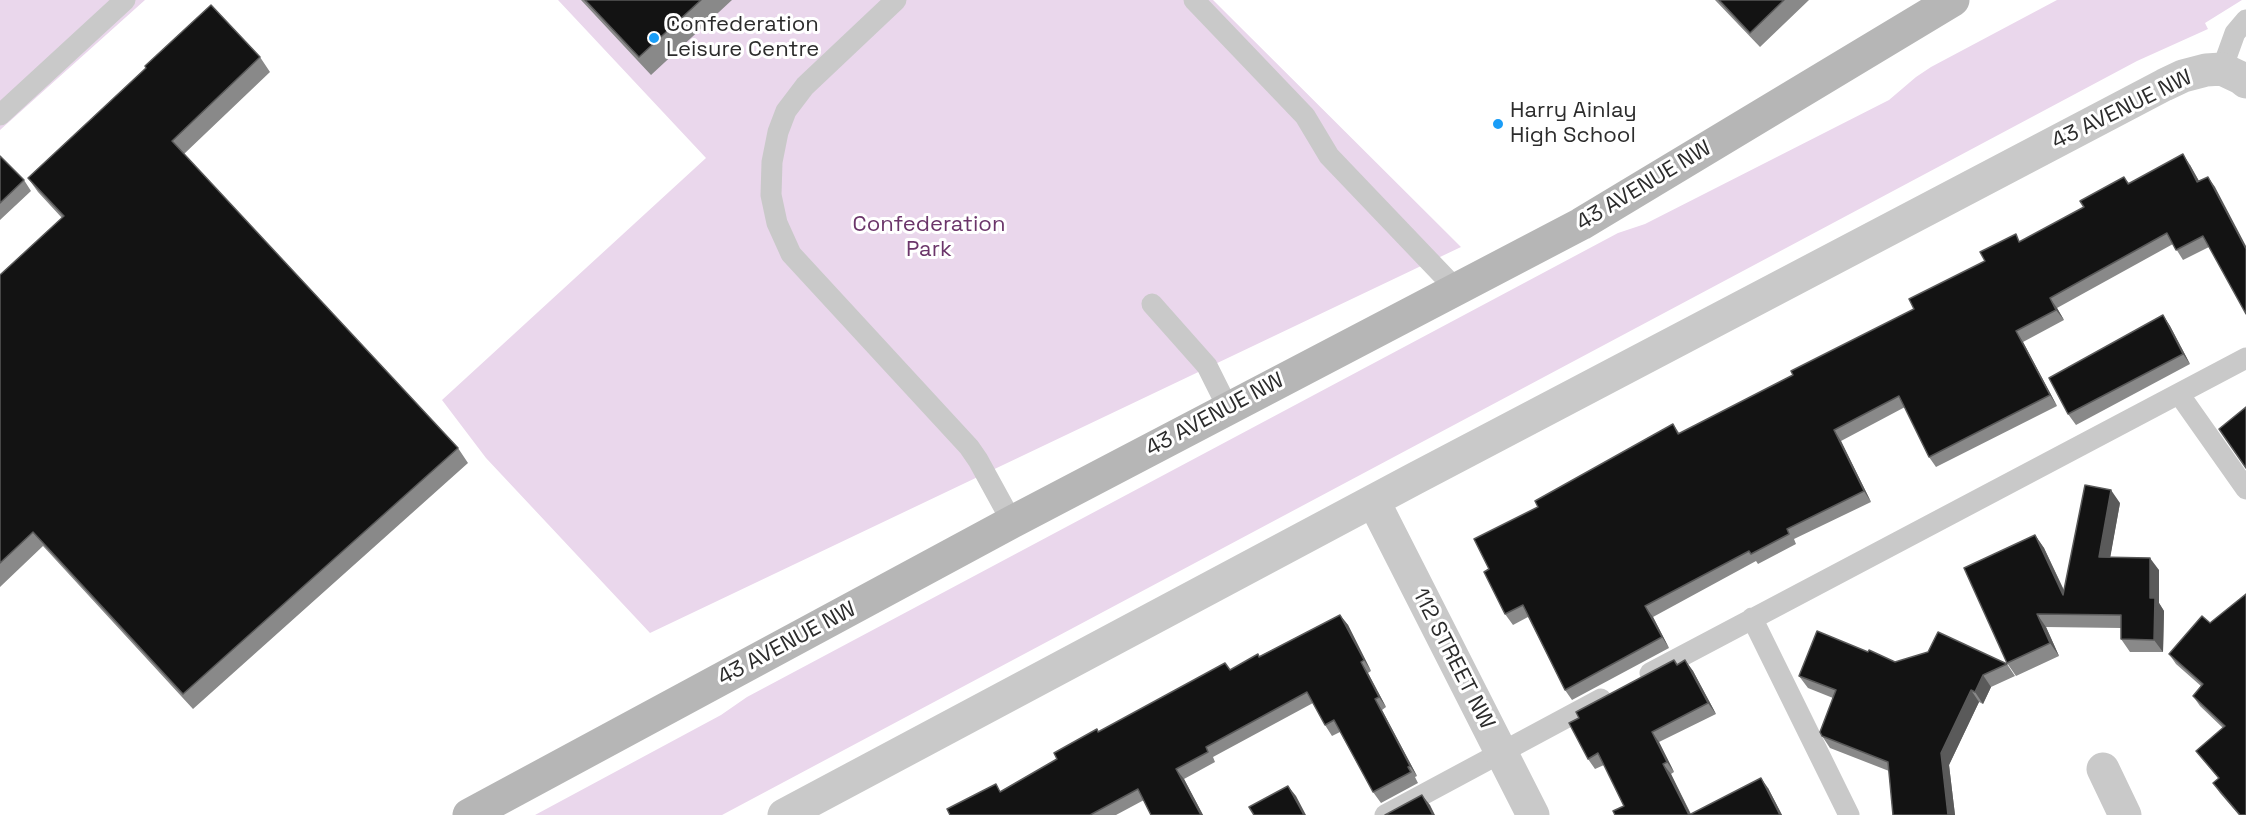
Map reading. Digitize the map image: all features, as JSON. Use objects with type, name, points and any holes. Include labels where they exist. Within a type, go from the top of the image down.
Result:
[{"type":"street","name":"43 AVENUE NW","points":[[469,815],[1012,522],[1581,224],[1953,0]]},
{"type":"street","name":"43 AVENUE NW","points":[[784,815],[2164,85],[2200,71],[2234,75]]},
{"type":"street","name":"112 STREET NW","points":[[1374,502],[1533,815]]},
{"type":"street","points":[[2103,768],[2125,815]]},
{"type":"lane","points":[[0,115],[125,0]]},
{"type":"lane","points":[[896,0],[805,86],[786,111],[778,132],[772,162],[771,195],[777,222],[791,254],[969,447],[1012,522]]},
{"type":"lane","points":[[1194,0],[1299,110],[1329,156],[1456,289]]},
{"type":"lane","points":[[2234,75],[2235,33],[2246,20]]},
{"type":"lane","points":[[1152,304],[1207,366],[1228,408]]},
{"type":"lane","points":[[1385,815],[1752,618],[2246,358]]},
{"type":"lane","points":[[2179,394],[2246,489]]},
{"type":"lane","points":[[1752,618],[1849,815]]},
{"type":"green space","points":[[0,0],[145,0],[0,130]]},
{"type":"green space","name":"Confederation Park","points":[[558,0],[1213,0],[1461,247],[650,633],[486,458],[442,400],[706,158]]},
{"type":"green space","points":[[2057,0],[2242,0],[2205,23],[2208,29],[2137,61],[722,815],[535,815],[721,715],[747,697],[1618,233],[1645,224],[1889,100],[1931,67]]},
{"type":"building","points":[[585,0],[701,0],[639,57]]},
{"type":"building","points":[[1719,0],[1784,0],[1750,33]]},
{"type":"building","points":[[211,5],[260,57],[172,141],[458,448],[183,694],[33,532],[0,563],[0,275],[64,216],[28,178]]},
{"type":"building","points":[[2183,154],[2197,182],[2208,177],[2246,249],[2246,314],[2203,236],[2176,250],[2167,233],[2050,298],[2056,310],[2016,331],[2050,395],[1929,457],[1899,396],[1834,430],[1864,491],[1787,529],[1789,534],[1751,554],[1749,551],[1645,606],[1662,637],[1565,690],[1523,605],[1505,614],[1484,572],[1489,569],[1474,539],[1538,507],[1535,501],[1673,424],[1678,434],[1793,375],[1791,371],[1914,309],[1909,299],[1985,261],[1980,252],[2016,234],[2019,242],[2084,207],[2080,201],[2124,177],[2128,184]]},
{"type":"building","points":[[0,156],[24,180],[0,203]]},
{"type":"building","points":[[2163,315],[2183,354],[2068,414],[2049,378]]},
{"type":"building","points":[[2246,407],[2246,468],[2219,429]]},
{"type":"building","points":[[2085,485],[2111,490],[2099,557],[2150,558],[2150,598],[2155,598],[2154,640],[2121,639],[2121,615],[2037,614],[2050,643],[2007,663],[1964,568],[2035,535],[2063,595]]},
{"type":"building","points":[[2246,594],[2246,815],[2240,815],[2213,783],[2219,778],[2196,751],[2225,726],[2193,696],[2203,684],[2169,654],[2202,616],[2210,623]]},
{"type":"building","points":[[1340,615],[1364,660],[1361,662],[1379,697],[1375,699],[1410,766],[1408,767],[1411,772],[1373,792],[1334,720],[1325,725],[1307,692],[1206,747],[1208,752],[1176,769],[1201,815],[1151,815],[1138,789],[1090,815],[950,815],[947,809],[996,784],[1000,792],[1057,759],[1054,753],[1097,729],[1098,732],[1225,663],[1230,670]]},
{"type":"building","points":[[1817,631],[1895,662],[1928,652],[1938,632],[2007,664],[1983,675],[1975,692],[1971,690],[1941,753],[1948,815],[1893,815],[1888,762],[1822,736],[1820,732],[1836,690],[1799,676]]},
{"type":"building","points":[[1674,660],[1677,665],[1685,660],[1708,703],[1652,732],[1667,762],[1663,764],[1689,815],[1615,815],[1613,811],[1624,806],[1598,753],[1588,759],[1569,723],[1579,718],[1576,712]]},
{"type":"building","points":[[1761,778],[1780,815],[1689,815]]},
{"type":"building","points":[[1288,786],[1304,815],[1254,815],[1249,807]]},
{"type":"building","points":[[1422,795],[1433,815],[1385,815]]},
{"type":"place","name":"Confederation Leisure Centre","points":[[654,38]]},
{"type":"place","name":"Harry Ainlay High School","points":[[1498,124]]}]
